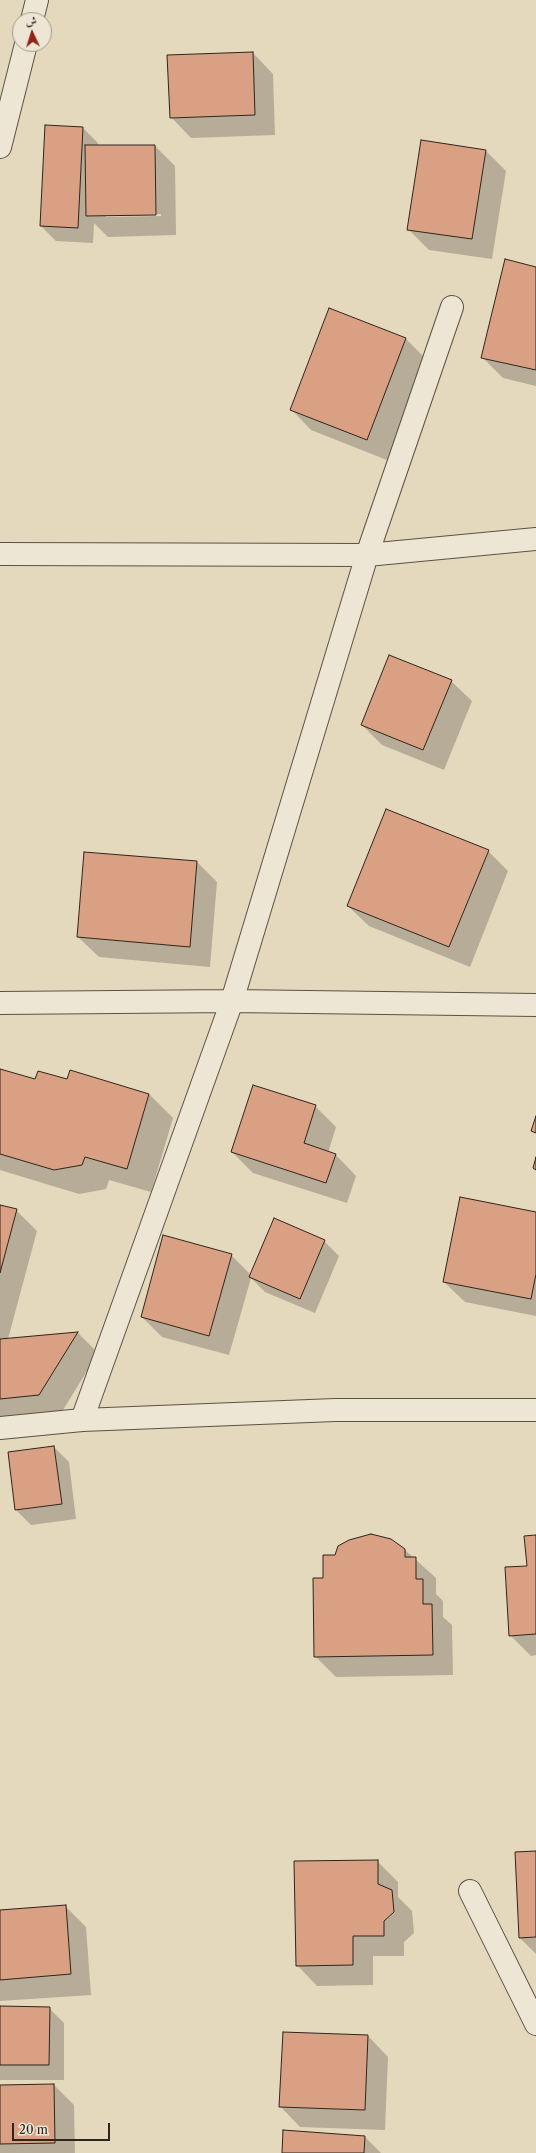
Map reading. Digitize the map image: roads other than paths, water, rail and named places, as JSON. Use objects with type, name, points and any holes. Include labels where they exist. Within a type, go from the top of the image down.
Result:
[{"type":"street","points":[[34,12],[36,0]]},
{"type":"street","points":[[0,147],[24,52]]},
{"type":"street","points":[[82,1420],[232,1001],[367,555],[452,307]]},
{"type":"street","points":[[0,554],[367,555],[536,539]]},
{"type":"street","points":[[0,1003],[232,1001],[536,1005]]},
{"type":"street","points":[[0,1428],[82,1420],[335,1410],[536,1410]]},
{"type":"street","points":[[470,1891],[536,2024]]}]
